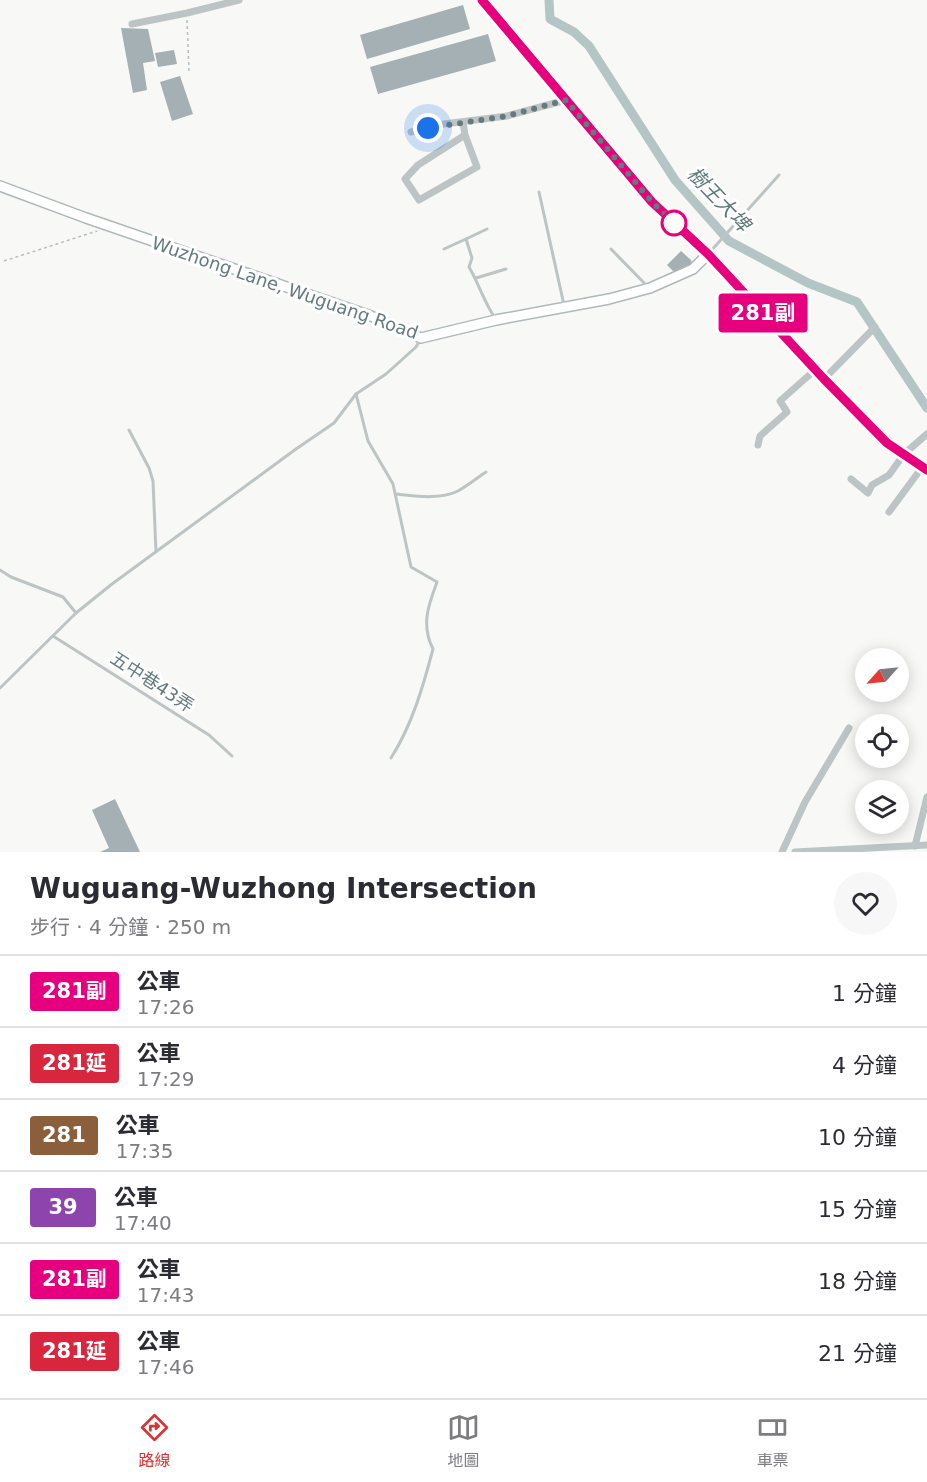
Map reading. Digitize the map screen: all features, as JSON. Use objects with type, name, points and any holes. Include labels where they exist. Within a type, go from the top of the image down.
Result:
[{"type":"street","points":[[132,24],[239,0]]},
{"type":"street","points":[[482,0],[652,202],[708,254],[887,443],[925,468],[889,512]]},
{"type":"street","points":[[411,132],[507,116],[566,100]]},
{"type":"street","points":[[463,122],[465,135],[477,167],[419,200],[405,179],[418,165],[465,135]]},
{"type":"street","name":"Wuzhong Lane, Wuguang Road","points":[[0,186],[111,227],[371,316],[421,339],[496,320],[609,299],[650,288],[693,269],[708,254]]},
{"type":"street","points":[[824,379],[875,327]]},
{"type":"street","points":[[758,445],[760,436],[787,412],[780,401],[816,369]]},
{"type":"street","points":[[851,478],[868,493],[872,485],[889,475],[904,454],[926,435]]},
{"type":"street","points":[[782,852],[805,802],[849,728]]},
{"type":"street","points":[[915,846],[927,796]]},
{"type":"street","points":[[795,852],[927,845]]},
{"type":"lane","points":[[708,254],[779,175]]},
{"type":"lane","points":[[539,192],[564,306]]},
{"type":"lane","points":[[444,249],[487,229]]},
{"type":"lane","points":[[466,239],[472,258],[469,267],[476,278],[487,307],[496,320]]},
{"type":"lane","points":[[611,249],[650,288]]},
{"type":"lane","points":[[476,278],[506,269]]},
{"type":"lane","points":[[0,688],[76,613],[112,584],[334,423],[356,394],[386,374],[421,339]]},
{"type":"lane","points":[[356,394],[368,441],[393,484],[411,567],[437,582],[426,620],[426,632],[433,649],[415,708],[402,741],[391,758]]},
{"type":"lane","points":[[129,430],[147,462],[153,481],[156,552]]},
{"type":"lane","points":[[396,494],[412,496],[446,494],[458,491],[486,472]]},
{"type":"lane","points":[[0,570],[11,577],[63,597],[76,613]]},
{"type":"lane","name":"五中巷43弄","points":[[53,636],[209,735],[232,756]]},
{"type":"path","points":[[187,13],[189,71]]},
{"type":"path","points":[[4,261],[111,227]]},
{"type":"building","points":[[463,5],[470,29],[367,59],[360,35]]},
{"type":"building","points":[[121,28],[148,29],[155,61],[143,63],[147,90],[133,93]]},
{"type":"building","points":[[488,34],[496,61],[378,94],[370,67]]},
{"type":"building","points":[[174,50],[177,64],[158,67],[155,53]]},
{"type":"building","points":[[180,76],[193,114],[172,121],[160,82]]},
{"type":"building","points":[[681,251],[691,260],[693,266],[676,274],[667,265]]},
{"type":"building","points":[[115,799],[140,852],[100,852],[109,848],[92,810]]},
{"type":"waterway","name":"樹王大埤","points":[[549,0],[550,19],[574,32],[589,46],[675,180],[729,241],[808,283],[857,302],[927,408]]},
{"type":"bus line","name":"281副","points":[[482,0],[652,202],[708,254],[887,443],[927,470]]},
{"type":"route","points":[[428,128],[507,116],[566,100],[652,202],[680,228],[674,223]]}]
